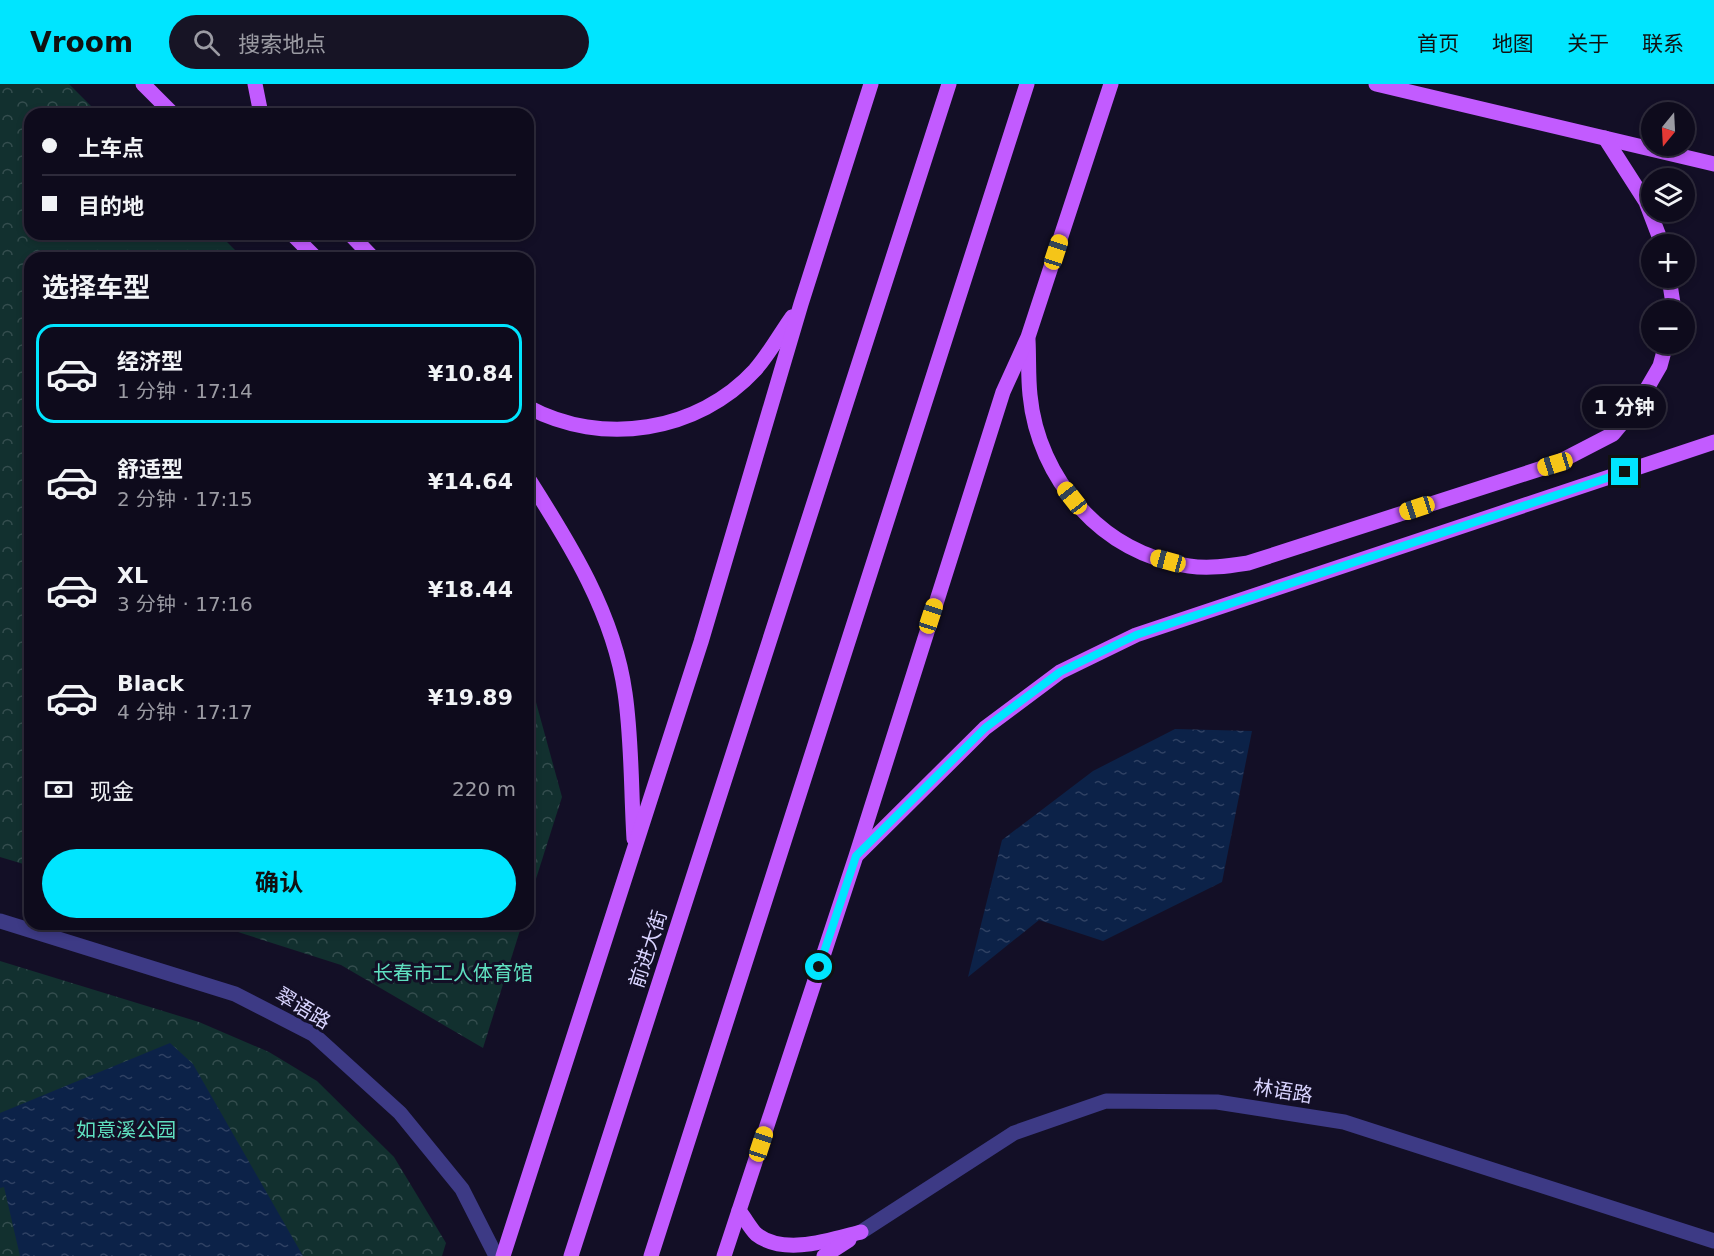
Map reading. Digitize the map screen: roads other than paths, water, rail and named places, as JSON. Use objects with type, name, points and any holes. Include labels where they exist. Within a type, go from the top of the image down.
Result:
[{"type":"main road","points":[[143,84],[167,108]]},
{"type":"main road","points":[[255,84],[260,108]]},
{"type":"main road","points":[[503,1256],[635,850],[801,304],[872,84]]},
{"type":"main road","name":"前进大街","points":[[571,1256],[949,84]]},
{"type":"main road","points":[[651,1256],[1027,84]]},
{"type":"main road","points":[[724,1256],[856,856],[1003,392],[1028,337],[1111,84]]},
{"type":"main road","points":[[1376,84],[1714,164]]},
{"type":"main road","points":[[1605,138],[1646,202],[1658,234]]},
{"type":"main road","points":[[298,240],[310,252]]},
{"type":"main road","points":[[356,240],[368,252]]},
{"type":"main road","points":[[534,410],[547,417],[597,429],[644,429],[702,412],[755,370],[801,304]]},
{"type":"main road","points":[[1028,337],[1030,396],[1041,441],[1060,483],[1083,513],[1113,540],[1149,556],[1187,566],[1215,568],[1248,563],[1555,464],[1612,434],[1638,404],[1660,366],[1663,354]]},
{"type":"main road","points":[[856,856],[985,728],[1060,672],[1126,640],[1714,442]]},
{"type":"main road","points":[[534,488],[575,553],[612,635],[625,693],[635,850]]},
{"type":"main road","points":[[739,1211],[757,1234],[777,1245],[813,1245],[861,1232]]},
{"type":"main road","points":[[824,1256],[861,1232]]},
{"type":"street","name":"翠语路","points":[[0,921],[24,928]]},
{"type":"street","name":"翠语路","points":[[29,930],[235,994],[313,1034],[400,1113],[462,1189],[496,1256]]},
{"type":"street","name":"林语路","points":[[861,1232],[1014,1133],[1106,1101],[1217,1101],[1344,1122],[1714,1241]]},
{"type":"water","points":[[1175,729],[1252,731],[1222,882],[1103,941],[1039,920],[968,977],[1002,840],[1093,771]]},
{"type":"water","points":[[170,1043],[193,1064],[303,1256],[20,1256],[4,1187],[0,1188],[0,1113]]},
{"type":"park label","name":"长春市工人体育馆","points":[[453,973]]},
{"type":"park label","name":"如意溪公园","points":[[126,1130]]}]
